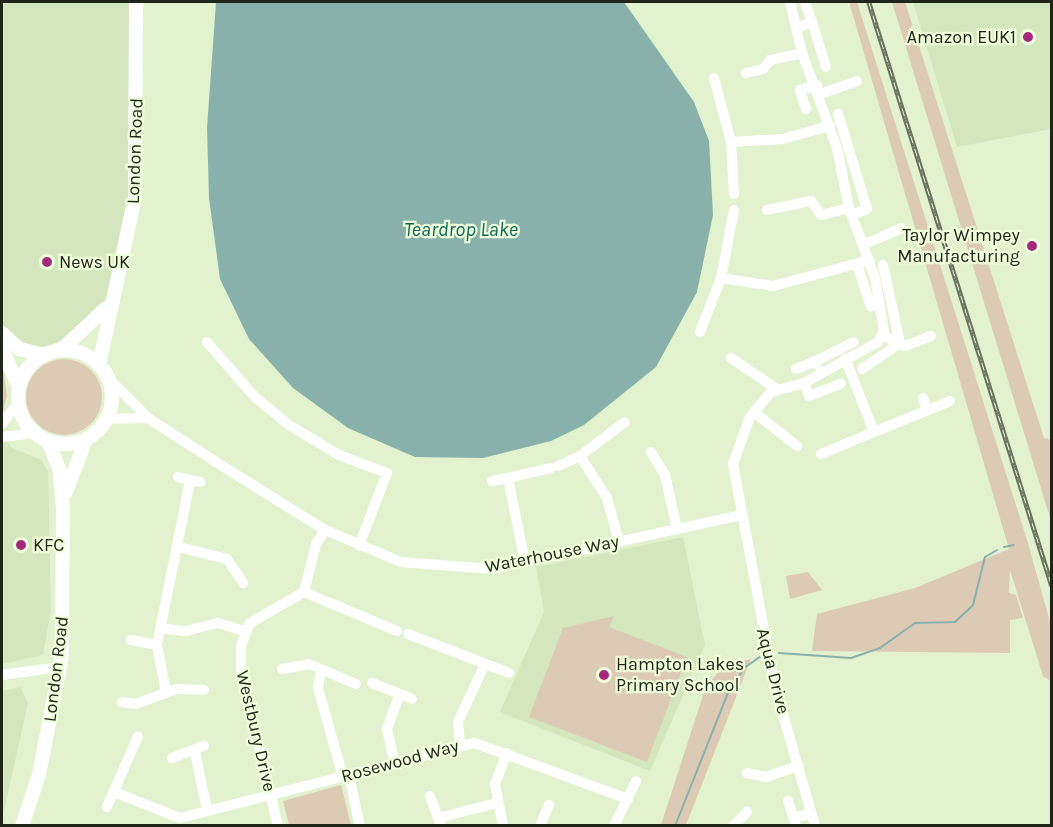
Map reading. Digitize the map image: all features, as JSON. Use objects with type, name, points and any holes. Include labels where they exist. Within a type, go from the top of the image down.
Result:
[{"type":"main road","name":"London Road","points":[[99,365],[135,197],[136,2]]},
{"type":"main road","name":"London Road","points":[[61,350],[95,324],[113,298]]},
{"type":"main road","points":[[2,333],[19,349],[45,355]]},
{"type":"main road","points":[[2,349],[19,387]]},
{"type":"main road","points":[[61,350],[99,365],[107,377],[112,391],[107,419],[87,439],[48,441],[33,433],[18,403],[19,387],[24,374],[45,355],[61,350]]},
{"type":"main road","name":"London Road","points":[[63,508],[74,462],[87,439]]},
{"type":"main road","name":"London Road","points":[[22,825],[39,775],[60,667],[63,508],[60,471],[48,441]]},
{"type":"street","points":[[790,2],[802,52],[819,89],[830,126],[850,212],[870,260],[883,315],[882,335]]},
{"type":"street","points":[[806,2],[826,68]]},
{"type":"street","points":[[796,28],[812,22]]},
{"type":"street","points":[[746,73],[763,69],[770,60],[802,52]]},
{"type":"street","points":[[714,78],[731,142],[734,194]]},
{"type":"street","points":[[806,109],[800,90],[819,89],[857,81]]},
{"type":"street","points":[[767,210],[811,201],[821,215],[867,209],[838,114]]},
{"type":"street","points":[[731,142],[782,139],[830,126]]},
{"type":"street","points":[[840,169],[855,166]]},
{"type":"street","points":[[699,332],[721,278],[734,210]]},
{"type":"street","points":[[865,244],[902,228]]},
{"type":"street","points":[[721,278],[773,286],[870,260]]},
{"type":"street","points":[[857,264],[871,307]]},
{"type":"street","points":[[884,265],[900,343]]},
{"type":"street","points":[[882,335],[900,343]]},
{"type":"street","points":[[796,369],[818,366],[845,358],[882,335]]},
{"type":"street","points":[[862,369],[900,343],[931,336]]},
{"type":"street","points":[[797,446],[754,412],[777,389],[804,383],[818,366],[854,342]]},
{"type":"street","points":[[208,347],[289,425],[339,456],[387,473],[359,546]]},
{"type":"street","points":[[731,358],[777,389]]},
{"type":"street","points":[[845,358],[874,432]]},
{"type":"street","name":"Waterhouse Way","points":[[107,377],[148,418],[325,530],[359,546],[440,569],[492,569],[741,515]]},
{"type":"street","points":[[804,383],[804,398],[840,384]]},
{"type":"street","points":[[923,398],[927,410]]},
{"type":"street","points":[[821,454],[950,401]]},
{"type":"street","points":[[2,424],[18,403]]},
{"type":"street","name":"Aqua Drive","points":[[754,412],[733,464],[774,683],[816,825]]},
{"type":"street","points":[[107,419],[148,418]]},
{"type":"street","points":[[492,481],[554,467],[580,456],[626,422]]},
{"type":"street","points":[[2,437],[33,433]]},
{"type":"street","points":[[651,452],[665,476],[677,529]]},
{"type":"street","points":[[580,456],[607,498],[619,542]]},
{"type":"street","points":[[166,692],[157,645],[195,482],[178,477]]},
{"type":"street","points":[[508,478],[525,562]]},
{"type":"street","points":[[160,628],[186,631],[218,623],[244,631],[260,616],[291,605],[304,592],[316,544],[325,530]]},
{"type":"street","points":[[179,547],[212,551],[227,559],[243,583]]},
{"type":"street","points":[[304,592],[353,618],[402,633],[509,673]]},
{"type":"street","name":"Westbury Drive","points":[[244,631],[241,671],[278,825]]},
{"type":"street","points":[[131,640],[157,645]]},
{"type":"street","points":[[282,669],[309,664],[321,672],[356,684]]},
{"type":"street","points":[[460,744],[458,722],[485,664]]},
{"type":"street","points":[[2,675],[60,667]]},
{"type":"street","points":[[321,672],[318,688],[360,825]]},
{"type":"street","points":[[372,683],[412,699]]},
{"type":"street","points":[[122,702],[135,704],[166,692],[204,690]]},
{"type":"street","points":[[395,764],[387,729],[400,694]]},
{"type":"street","points":[[107,807],[138,736]]},
{"type":"street","name":"Rosewood Way","points":[[114,792],[172,819],[346,777],[460,744],[483,744],[628,799]]},
{"type":"street","points":[[172,758],[200,749],[207,810]]},
{"type":"street","points":[[503,825],[495,784],[507,753]]},
{"type":"street","points":[[747,773],[766,777],[798,766]]},
{"type":"street","points":[[614,825],[636,781]]},
{"type":"street","points":[[430,796],[440,822],[497,802]]},
{"type":"street","points":[[788,801],[795,821],[811,813]]},
{"type":"street","points":[[540,825],[549,805]]},
{"type":"street","points":[[733,825],[747,812]]},
{"type":"shaded area","points":[[2,2],[133,2],[131,170],[120,259],[106,299],[80,333],[42,348],[16,340],[2,327]]},
{"type":"shaded area","points":[[849,2],[857,2],[1027,540],[1051,625],[1051,681],[1043,676],[1010,570],[1009,593],[1016,595],[1023,618],[1010,620],[1010,653],[812,651],[817,614],[915,588],[1009,549]]},
{"type":"shaded area","points":[[892,2],[905,2],[1044,438],[1051,440],[1051,521]]},
{"type":"shaded area","points":[[913,2],[1051,2],[1051,129],[957,147]]},
{"type":"shaded area","points":[[64,359],[78,362],[91,370],[99,383],[102,397],[99,411],[91,424],[78,432],[64,435],[50,432],[37,424],[29,411],[26,397],[29,383],[37,370],[50,362]]},
{"type":"shaded area","points":[[2,363],[7,396],[2,414]]},
{"type":"shaded area","points":[[2,433],[12,448],[40,459],[48,471],[51,610],[43,655],[2,664]]},
{"type":"shaded area","name":"Hampton Lakes Primary School","points":[[683,537],[705,645],[650,771],[500,712],[544,612],[536,567]]},
{"type":"shaded area","points":[[808,572],[822,590],[790,599],[786,576]]},
{"type":"shaded area","points":[[614,616],[609,627],[687,657],[647,762],[529,717],[563,628]]},
{"type":"shaded area","points":[[751,659],[686,825],[661,825],[706,686],[725,665]]},
{"type":"shaded area","points":[[20,687],[28,703],[2,820],[2,691]]},
{"type":"shaded area","points":[[341,785],[351,825],[289,825],[283,801]]},
{"type":"water","name":"Teardrop Lake","points":[[216,2],[624,2],[694,102],[709,141],[713,215],[697,292],[656,367],[584,425],[551,441],[483,458],[415,457],[348,428],[293,388],[249,339],[220,279],[209,198],[207,128]]},
{"type":"waterway","points":[[1004,547],[1014,545]]},
{"type":"waterway","points":[[779,653],[851,658],[880,648],[915,623],[955,622],[973,605],[985,557],[997,550]]},
{"type":"waterway","points":[[675,826],[728,693],[744,668],[760,657]]},
{"type":"railway","points":[[869,2],[1052,586]]},
{"type":"place","name":"Amazon EUK1","points":[[1028,37]]},
{"type":"place","name":"Taylor Wimpey Manufacturing","points":[[1032,246]]},
{"type":"place","name":"News UK","points":[[47,262]]},
{"type":"place","name":"KFC","points":[[21,545]]},
{"type":"place","name":"Hampton Lakes Primary School","points":[[604,675]]}]
